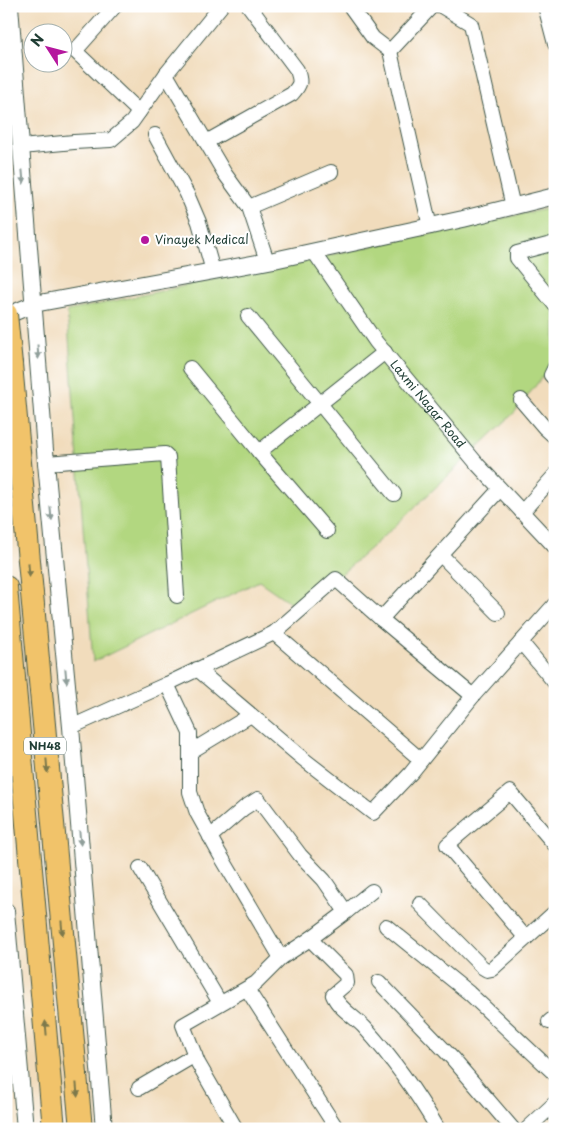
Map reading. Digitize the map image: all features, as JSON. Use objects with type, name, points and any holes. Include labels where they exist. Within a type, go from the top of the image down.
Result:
[{"type":"highway","name":"NH48","points":[[6,315],[81,1129]]},
{"type":"highway","name":"NH48","points":[[6,587],[54,1129]]},
{"type":"street","points":[[10,6],[46,463],[71,727],[104,1129]]},
{"type":"street","points":[[115,6],[75,51],[139,112]]},
{"type":"street","points":[[21,147],[111,140],[132,122],[166,74],[221,6]]},
{"type":"street","points":[[206,142],[292,94],[300,81],[297,70],[249,6]]},
{"type":"street","points":[[350,6],[373,38],[390,51],[430,226]]},
{"type":"street","points":[[390,51],[432,6]]},
{"type":"street","points":[[441,6],[471,24],[513,207]]},
{"type":"street","points":[[546,6],[555,44]]},
{"type":"street","points":[[166,74],[225,174],[249,207],[267,261]]},
{"type":"street","points":[[155,135],[187,194],[199,222],[213,271]]},
{"type":"street","points":[[249,207],[331,172]]},
{"type":"street","points":[[6,315],[34,304],[314,252],[555,196]]},
{"type":"street","points":[[555,243],[518,253],[517,258],[555,305]]},
{"type":"street","name":"Laxmi Nagar Road","points":[[314,252],[385,352],[478,465],[555,547]]},
{"type":"street","points":[[248,316],[394,494]]},
{"type":"street","points":[[259,452],[385,352]]},
{"type":"street","points":[[555,367],[551,374],[555,379]]},
{"type":"street","points":[[190,368],[259,452],[328,531]]},
{"type":"street","points":[[521,400],[555,437]]},
{"type":"street","points":[[46,463],[165,454],[168,457],[176,596]]},
{"type":"street","points":[[522,512],[555,475]]},
{"type":"street","points":[[381,619],[500,488]]},
{"type":"street","points":[[441,555],[498,613]]},
{"type":"street","points":[[71,727],[167,684],[274,632],[336,578],[381,619],[473,696]]},
{"type":"street","points":[[197,669],[302,758],[374,813],[421,760],[473,696],[555,604]]},
{"type":"street","points":[[274,632],[421,760]]},
{"type":"street","points":[[521,642],[555,683]]},
{"type":"street","points":[[167,684],[190,733],[190,792],[197,813],[281,958]]},
{"type":"street","points":[[190,752],[251,714]]},
{"type":"street","points":[[525,937],[447,844],[510,792],[555,845]]},
{"type":"street","points":[[210,837],[244,808],[258,799],[300,855],[324,880],[346,912]]},
{"type":"street","points":[[140,868],[220,1003]]},
{"type":"street","points":[[235,1128],[195,1055],[183,1025],[256,983],[281,958],[310,939],[372,891]]},
{"type":"street","points":[[420,904],[487,970],[492,969],[525,937],[555,912]]},
{"type":"street","points":[[6,911],[25,1129]]},
{"type":"street","points":[[386,926],[469,993],[555,1074]]},
{"type":"street","points":[[310,939],[346,975],[347,983],[333,995],[336,1002],[364,1026],[398,1067],[438,1129]]},
{"type":"street","points":[[379,982],[452,1058],[513,1129]]},
{"type":"street","points":[[247,988],[337,1129]]},
{"type":"street","points":[[139,1088],[195,1055]]},
{"type":"street","points":[[527,1129],[555,1103]]},
{"type":"green space","points":[[555,207],[555,361],[514,413],[394,527],[301,610],[259,581],[93,662],[67,311]]},
{"type":"place","name":"Vinayek Medical","points":[[145,240]]}]
